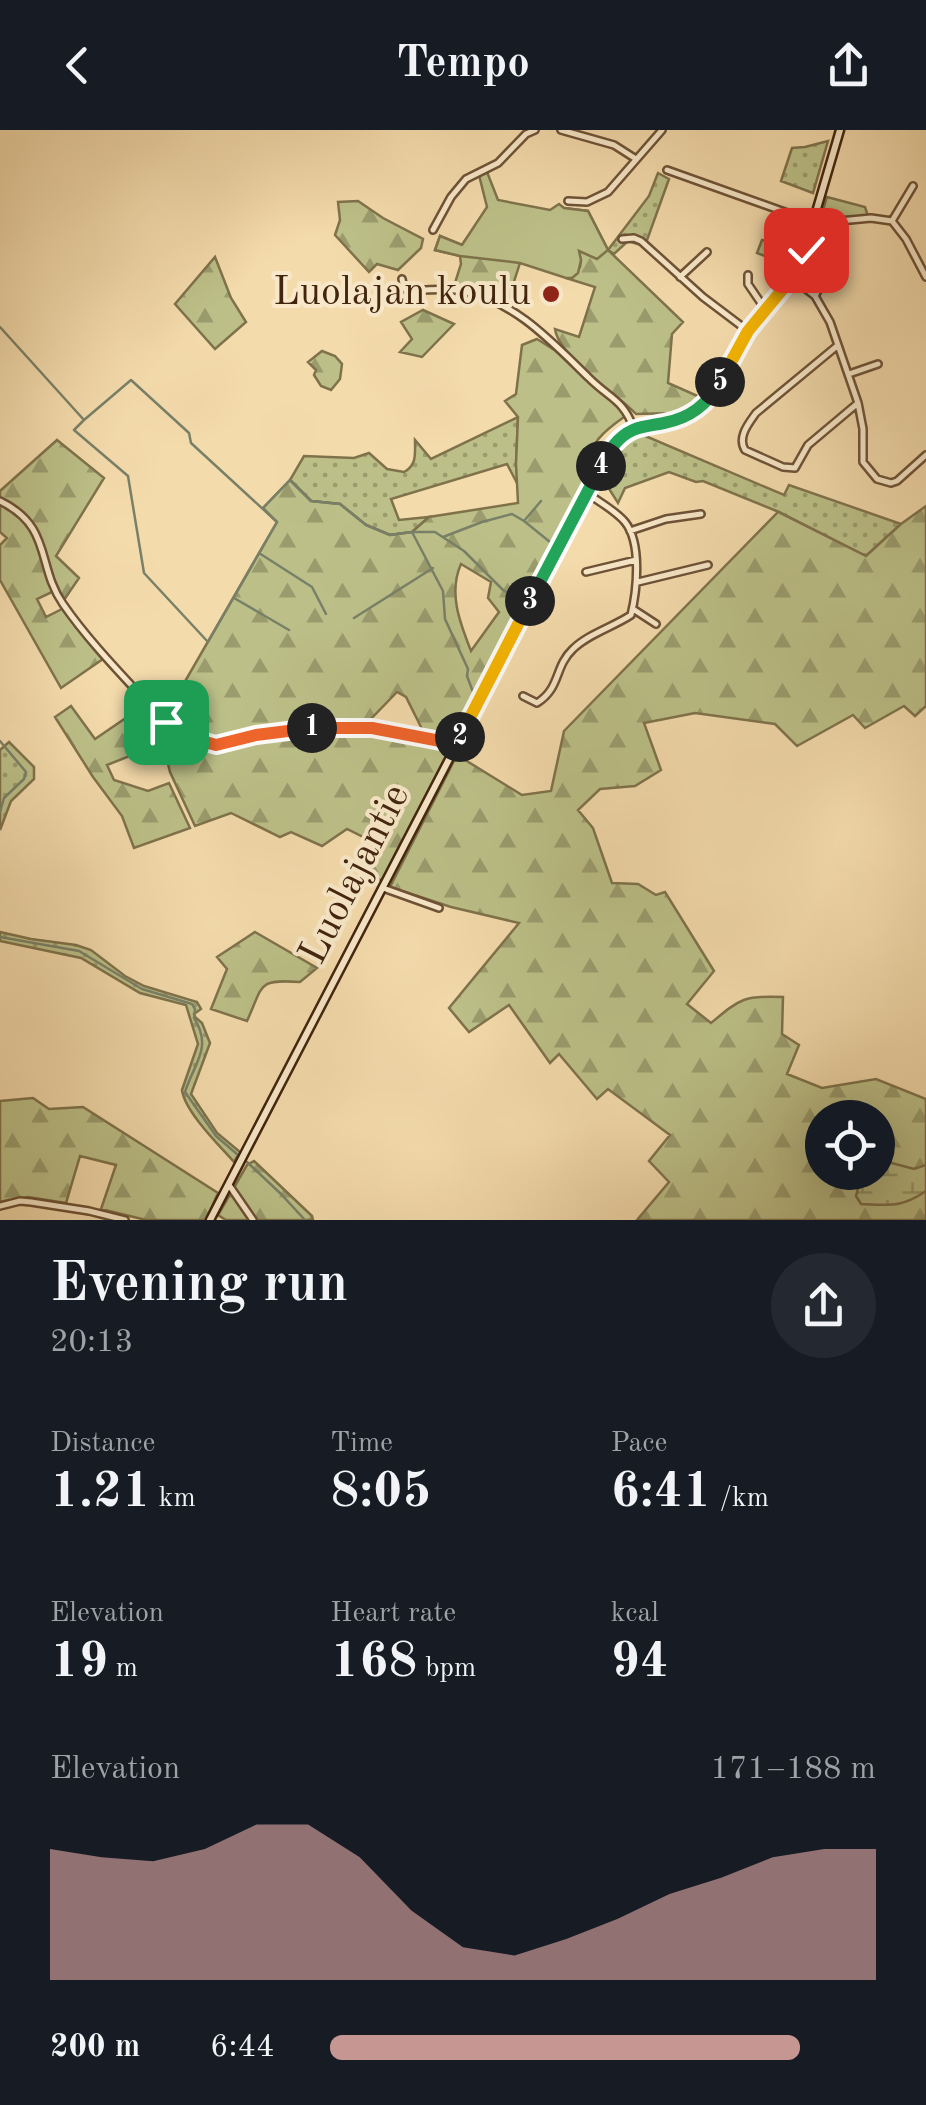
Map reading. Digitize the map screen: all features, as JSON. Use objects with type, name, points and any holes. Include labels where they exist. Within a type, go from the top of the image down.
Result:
[{"type":"main road","points":[[634,429],[676,421],[695,412],[716,390],[748,331],[792,278],[806,250],[840,130]]},
{"type":"main road","name":"Luolajantie","points":[[210,1220],[586,493],[609,452],[634,429]]},
{"type":"street","points":[[433,230],[450,197],[466,179],[498,163],[526,134],[535,130]]},
{"type":"street","points":[[561,130],[614,145],[636,159]]},
{"type":"street","points":[[568,201],[587,202],[608,192],[662,130]]},
{"type":"street","points":[[668,170],[814,220],[892,221],[926,276]]},
{"type":"street","points":[[892,221],[913,186]]},
{"type":"street","points":[[622,238],[640,241],[748,331]]},
{"type":"street","points":[[680,277],[707,252]]},
{"type":"street","points":[[748,275],[748,284],[765,310]]},
{"type":"street","points":[[814,296],[826,276]]},
{"type":"street","points":[[792,278],[814,296],[830,322],[858,404],[863,462],[877,479],[891,484],[926,455]]},
{"type":"street","points":[[402,279],[408,292],[462,291],[515,313],[623,406],[634,429]]},
{"type":"street","points":[[837,346],[766,403],[741,440],[745,450],[783,467],[795,468],[808,444],[858,404]]},
{"type":"street","points":[[848,374],[878,364]]},
{"type":"street","points":[[523,696],[537,703],[543,700],[551,693],[561,666],[575,646],[632,612],[637,582],[630,531],[614,512],[586,493]]},
{"type":"street","points":[[0,501],[22,515],[40,540],[64,606],[166,722],[216,745],[289,729],[355,727],[456,744]]},
{"type":"street","points":[[630,531],[666,518],[702,514]]},
{"type":"street","points":[[586,572],[636,560]]},
{"type":"street","points":[[637,582],[708,565]]},
{"type":"street","points":[[632,612],[656,624]]},
{"type":"street","points":[[384,888],[439,908]]},
{"type":"street","points":[[229,1185],[253,1220]]},
{"type":"street","points":[[0,1206],[32,1202],[125,1220]]},
{"type":"green space","points":[[828,141],[813,193],[781,181],[792,148]]},
{"type":"green space","points":[[487,172],[498,200],[550,210],[559,204],[588,211],[608,250],[597,259],[579,251],[578,273],[566,278],[520,263],[435,250],[440,236],[462,245],[487,207],[479,175]]},
{"type":"green space","points":[[658,173],[669,179],[646,243],[644,246],[628,241],[614,254],[608,250],[649,196]]},
{"type":"green space","points":[[827,197],[865,207],[868,216],[826,218],[823,210]]},
{"type":"green space","points":[[358,201],[423,239],[421,248],[398,270],[377,264],[369,272],[335,235],[340,220],[338,202]]},
{"type":"green space","points":[[488,207],[520,263],[508,300],[454,286],[460,256],[435,250],[440,236],[462,245]]},
{"type":"green space","points":[[564,208],[588,211],[608,250],[683,322],[672,334],[668,383],[702,398],[676,413],[636,414],[590,374],[559,340],[555,329],[579,337],[595,287],[566,278],[572,278],[581,260]]},
{"type":"green space","points":[[801,222],[806,223],[793,267],[757,253],[762,240],[795,247]]},
{"type":"green space","points":[[215,257],[231,298],[246,322],[215,349],[175,304]]},
{"type":"green space","points":[[423,310],[454,324],[422,357],[400,352],[412,339],[401,322]]},
{"type":"green space","points":[[537,339],[553,349],[557,347],[589,383],[625,411],[624,417],[590,451],[585,468],[591,478],[455,737],[449,740],[425,735],[406,697],[397,692],[365,725],[289,726],[223,742],[202,738],[165,716],[277,522],[263,508],[290,480],[311,501],[340,504],[366,525],[390,535],[412,532],[429,517],[518,503],[518,417],[505,401],[516,394],[522,345]],"holes":[[[461,564],[491,582],[488,598],[499,612],[471,651],[456,597]]]},
{"type":"green space","points":[[322,351],[342,364],[340,379],[331,390],[321,386],[314,375],[316,370],[308,362]]},
{"type":"green space","points":[[518,417],[518,485],[507,464],[391,499],[399,520],[429,517],[412,532],[390,535],[366,525],[340,504],[311,501],[290,480],[304,456],[354,458],[369,453],[387,469],[404,472],[413,462],[415,440],[431,459]]},
{"type":"green space","points":[[636,432],[784,495],[789,485],[901,524],[866,556],[779,512],[703,481],[669,472],[625,488],[618,503],[607,480],[619,460],[624,441]]},
{"type":"green space","points":[[57,440],[104,478],[56,556],[79,578],[64,600],[33,526],[0,500],[0,491]]},
{"type":"green space","points":[[0,503],[21,516],[38,541],[54,591],[37,599],[46,617],[62,609],[103,659],[61,688],[0,580],[0,545],[7,538],[0,532]]},
{"type":"green space","points":[[926,506],[926,706],[915,716],[904,706],[865,728],[853,715],[797,746],[775,724],[695,713],[644,723],[661,770],[635,786],[600,789],[578,810],[593,828],[612,883],[638,884],[656,895],[665,892],[714,971],[687,1004],[711,1023],[743,1000],[783,997],[782,1034],[799,1045],[787,1074],[822,1088],[876,1079],[926,1099],[926,1220],[637,1220],[669,1182],[649,1161],[670,1135],[608,1089],[597,1099],[559,1054],[550,1063],[509,1005],[469,1032],[449,1008],[519,923],[390,887],[457,755],[522,795],[551,791],[564,731],[778,512],[866,556]]},
{"type":"green space","points":[[71,706],[95,739],[142,707],[155,746],[107,765],[114,780],[148,791],[169,783],[190,828],[134,848],[122,816],[55,717]]},
{"type":"green space","points":[[169,725],[215,747],[289,731],[363,729],[452,746],[385,882],[369,874],[377,844],[347,829],[322,846],[291,832],[280,837],[231,813],[195,826],[170,772],[161,736]]},
{"type":"green space","points":[[9,742],[34,767],[34,779],[11,801],[0,830],[0,750]]},
{"type":"green space","points":[[0,932],[91,950],[144,986],[197,1002],[201,1009],[194,1014],[210,1043],[191,1094],[217,1133],[240,1152],[234,1162],[203,1128],[184,1099],[182,1090],[198,1044],[186,1005],[140,993],[81,958],[0,941]]},
{"type":"green space","points":[[255,932],[317,968],[300,982],[269,983],[260,992],[247,1021],[211,1009],[227,969],[217,957]]},
{"type":"green space","points":[[33,1098],[49,1109],[83,1107],[218,1193],[206,1220],[146,1220],[101,1209],[116,1165],[80,1156],[66,1203],[28,1197],[0,1203],[0,1101]]},
{"type":"green space","points":[[254,1161],[313,1220],[226,1220],[218,1215],[247,1165]]},
{"type":"green space","points":[[895,1164],[914,1169],[926,1165],[926,1191],[902,1203],[861,1204],[858,1190],[895,1190]]},
{"type":"waterway","points":[[0,327],[84,420],[74,430],[128,476],[144,573],[208,642],[277,522],[191,443],[189,433],[131,380],[84,420]]},
{"type":"waterway","points":[[263,508],[290,480],[311,501],[340,504],[366,525],[390,535],[412,532],[443,591],[445,619],[468,669],[473,692]]},
{"type":"waterway","points":[[443,537],[512,514],[524,521],[541,501]]},
{"type":"waterway","points":[[524,521],[550,542]]},
{"type":"waterway","points":[[412,532],[435,532],[464,551],[503,590],[520,600]]},
{"type":"waterway","points":[[259,553],[312,587],[326,614]]},
{"type":"waterway","points":[[354,618],[433,568]]},
{"type":"waterway","points":[[234,598],[289,630]]},
{"type":"waterway","points":[[0,741],[26,772],[4,798],[0,812]]},
{"type":"waterway","points":[[0,937],[79,951],[142,989],[192,1004],[202,1047],[185,1092],[216,1136],[238,1155]]},
{"type":"waterway","points":[[247,1162],[305,1220]]},
{"type":"place","name":"Luolajan koulu","points":[[551,294]]},
{"type":"route","points":[[166,722],[216,745],[289,729],[355,727],[456,744],[609,452],[634,429],[684,418],[711,397],[748,331],[792,278],[806,250]]}]
